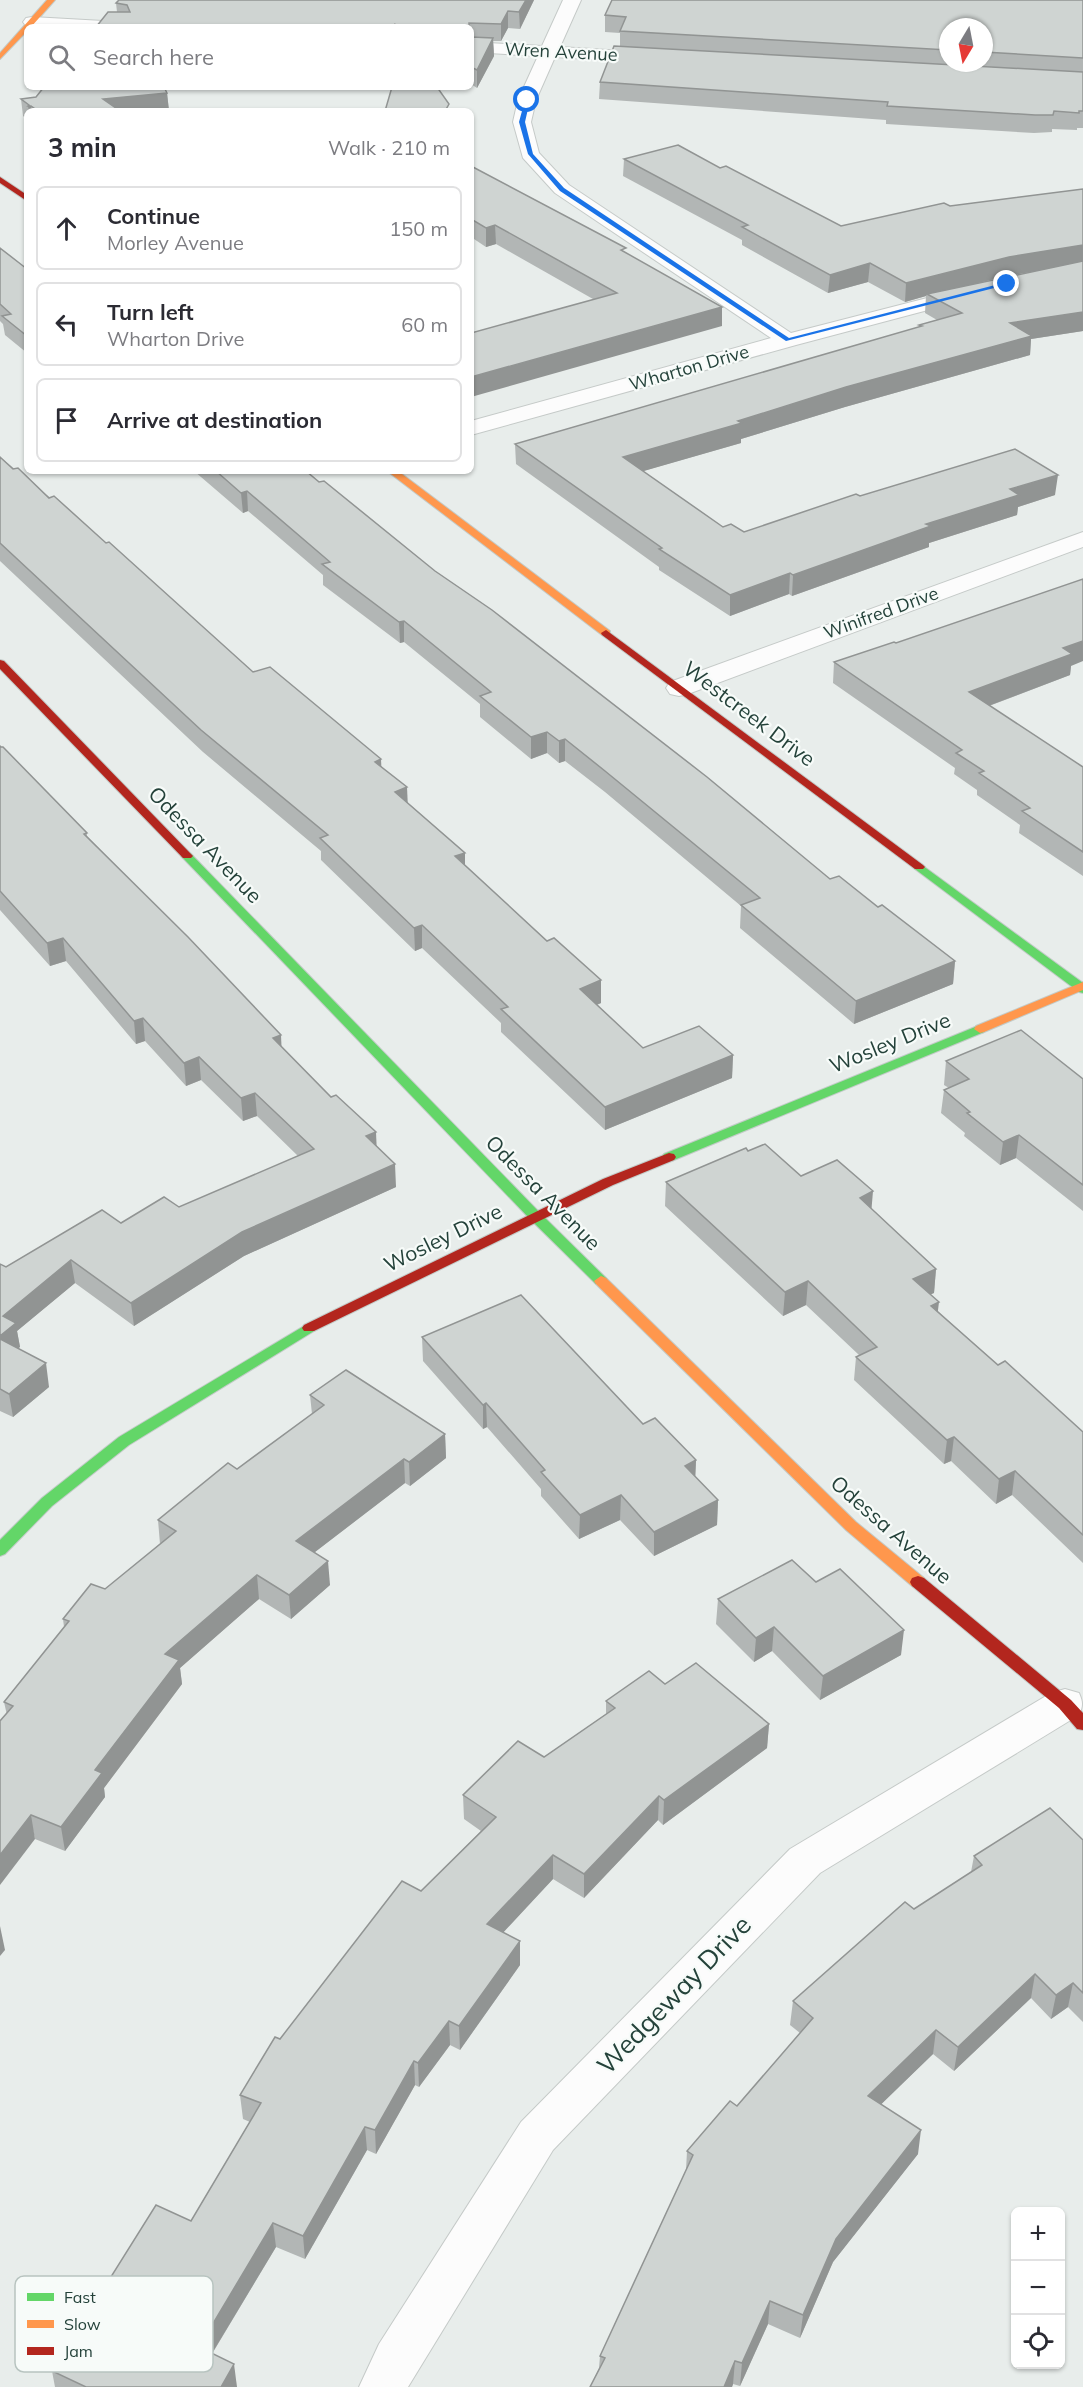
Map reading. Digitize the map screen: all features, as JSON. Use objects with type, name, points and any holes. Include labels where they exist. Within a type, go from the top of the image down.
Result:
[{"type":"street","points":[[32,22],[51,0]]},
{"type":"street","points":[[572,0],[527,100],[522,122],[530,154],[571,196],[788,340]]},
{"type":"street","points":[[32,22],[68,24]]},
{"type":"street","points":[[0,57],[24,31]]},
{"type":"street","name":"Wren Avenue","points":[[474,47],[668,58]]},
{"type":"street","points":[[0,179],[24,197]]},
{"type":"street","name":"Wharton Drive","points":[[474,427],[788,340],[995,287]]},
{"type":"street","name":"Westcreek Drive","points":[[396,474],[679,688],[1082,987]]},
{"type":"street","name":"Winifred Drive","points":[[679,688],[1083,538]]},
{"type":"street","name":"Odessa Avenue","points":[[0,663],[536,1217],[851,1526],[1074,1714]]},
{"type":"street","name":"Wosley Drive","points":[[0,1550],[47,1502],[124,1441],[324,1318],[620,1177],[1082,987]]},
{"type":"street","name":"Wedgeway Drive","points":[[383,2387],[396,2360],[537,2136],[805,1861],[1074,1714]]},
{"type":"building","points":[[119,0],[526,0],[519,12],[508,11],[501,24],[98,24],[108,12],[130,12],[127,5],[116,3]]},
{"type":"building","points":[[612,0],[1083,0],[1083,58],[993,53],[993,18],[939,18],[939,49],[620,31],[626,17],[605,15]]},
{"type":"building","points":[[474,37],[493,38],[477,70],[474,68]]},
{"type":"building","points":[[614,46],[939,64],[939,72],[993,72],[993,67],[1083,72],[1083,111],[1079,113],[1054,111],[1053,115],[1035,115],[887,106],[888,102],[600,82]]},
{"type":"building","points":[[42,90],[166,90],[167,93],[103,99],[116,108],[34,108],[21,99],[36,97]]},
{"type":"building","points":[[391,90],[439,90],[449,104],[447,108],[386,108]]},
{"type":"building","points":[[678,145],[720,168],[726,166],[841,226],[944,203],[950,206],[1083,189],[1083,245],[1009,257],[906,283],[870,263],[830,275],[742,227],[748,225],[624,159]]},
{"type":"building","points":[[474,168],[626,248],[621,250],[722,307],[474,376],[474,332],[617,293],[495,225],[486,228],[474,221]]},
{"type":"building","points":[[0,248],[24,267],[24,334],[2,316],[11,314],[0,304]]},
{"type":"building","points":[[1083,261],[1083,312],[1010,323],[1032,336],[846,387],[738,421],[742,423],[623,457],[723,527],[731,524],[744,532],[856,494],[860,496],[1015,449],[1058,475],[1010,489],[1019,495],[926,524],[931,526],[793,575],[790,573],[730,595],[659,549],[662,548],[515,444],[962,313],[927,294]]},
{"type":"building","points":[[0,457],[13,469],[18,468],[49,498],[54,496],[106,543],[109,542],[253,672],[270,667],[381,759],[375,762],[407,787],[395,792],[465,853],[455,856],[547,941],[554,938],[601,980],[580,989],[643,1048],[699,1026],[733,1055],[605,1107],[501,1009],[508,1007],[422,925],[414,928],[320,838],[328,835],[201,730],[0,543]]},
{"type":"building","points":[[219,474],[310,474],[319,482],[324,481],[435,571],[492,610],[707,777],[830,879],[839,876],[878,907],[882,905],[955,961],[856,1001],[741,905],[760,898],[565,739],[559,741],[547,732],[531,737],[480,696],[491,692],[404,621],[399,622],[322,564],[330,562],[247,491],[241,493]]},
{"type":"building","points":[[1083,579],[1083,641],[1063,648],[1072,654],[969,692],[1083,767],[1083,852],[1022,811],[1030,808],[979,773],[984,771],[956,753],[962,750],[834,662]]},
{"type":"building","points":[[0,746],[281,1035],[273,1038],[331,1097],[336,1095],[376,1132],[366,1136],[395,1164],[242,1232],[131,1303],[71,1260],[3,1316],[16,1323],[0,1336],[0,1264],[6,1267],[102,1210],[121,1223],[164,1197],[179,1207],[314,1149],[255,1093],[241,1098],[199,1057],[184,1063],[143,1018],[134,1021],[63,938],[47,943],[0,891]]},
{"type":"building","points":[[1021,1030],[1083,1079],[1083,1185],[1019,1135],[1003,1142],[967,1113],[970,1112],[944,1090],[969,1079],[946,1061]]},
{"type":"building","points":[[765,1144],[801,1176],[837,1160],[873,1191],[860,1198],[936,1269],[913,1279],[939,1302],[931,1306],[998,1365],[1005,1361],[1083,1432],[1083,1535],[1015,1471],[999,1479],[954,1437],[947,1440],[856,1357],[877,1347],[808,1281],[785,1292],[666,1182],[746,1148],[748,1151]]},
{"type":"building","points":[[521,1295],[643,1424],[655,1418],[696,1460],[685,1466],[718,1500],[654,1532],[621,1495],[580,1515],[541,1472],[545,1470],[486,1403],[483,1405],[422,1337]]},
{"type":"building","points":[[0,1339],[46,1363],[9,1394],[0,1389]]},
{"type":"building","points":[[346,1370],[445,1434],[409,1462],[404,1459],[296,1541],[328,1561],[289,1595],[257,1575],[165,1654],[179,1660],[95,1770],[102,1773],[61,1827],[31,1815],[0,1855],[0,1721],[13,1706],[4,1702],[69,1621],[63,1619],[91,1584],[105,1589],[176,1531],[158,1520],[228,1463],[237,1469],[324,1405],[310,1395]]},
{"type":"building","points":[[792,1560],[816,1582],[840,1569],[904,1630],[823,1676],[774,1627],[756,1638],[718,1599]]},
{"type":"building","points":[[696,1663],[769,1724],[664,1800],[659,1796],[584,1874],[553,1855],[487,1924],[520,1941],[459,2026],[449,2021],[418,2063],[414,2061],[375,2130],[365,2127],[303,2236],[273,2223],[213,2324],[213,2276],[112,2276],[156,2205],[191,2221],[261,2103],[240,2095],[275,2037],[280,2039],[402,1881],[421,1891],[496,1817],[463,1795],[518,1741],[544,1757],[615,1708],[606,1701],[649,1671],[665,1684]]},
{"type":"building","points":[[1050,1808],[1083,1840],[1083,1993],[1073,1983],[1056,1995],[1035,1974],[958,2047],[936,2030],[868,2096],[921,2130],[836,2239],[803,2315],[770,2301],[742,2363],[735,2361],[724,2387],[590,2387],[605,2358],[600,2356],[693,2155],[687,2151],[730,2101],[737,2106],[813,2018],[793,2001],[905,1902],[914,1909],[982,1865],[974,1856]]},
{"type":"building","points":[[213,2354],[234,2364],[221,2387],[86,2387],[54,2372],[213,2372]]},
{"type":"traffic: fast","points":[[187,856],[536,1217],[601,1281]]},
{"type":"traffic: fast","points":[[919,867],[1083,989]]},
{"type":"traffic: fast","points":[[669,1157],[980,1029]]},
{"type":"traffic: fast","points":[[0,1550],[47,1502],[124,1441],[309,1328]]},
{"type":"traffic: slow","points":[[30,24],[51,0]]},
{"type":"traffic: slow","points":[[0,57],[24,30]]},
{"type":"traffic: slow","points":[[396,474],[606,633]]},
{"type":"traffic: slow","points":[[980,1029],[1083,986]]},
{"type":"traffic: slow","points":[[601,1281],[851,1526],[918,1582]]},
{"type":"traffic: jam","points":[[0,179],[24,197]]},
{"type":"traffic: jam","points":[[606,633],[919,867]]},
{"type":"traffic: jam","points":[[0,663],[187,856]]},
{"type":"traffic: jam","points":[[309,1328],[608,1182],[669,1157]]},
{"type":"traffic: jam","points":[[918,1582],[1065,1704],[1083,1724]]},
{"type":"route","points":[[527,100],[522,122],[530,154],[562,189],[598,216],[788,340],[1007,284]]}]
